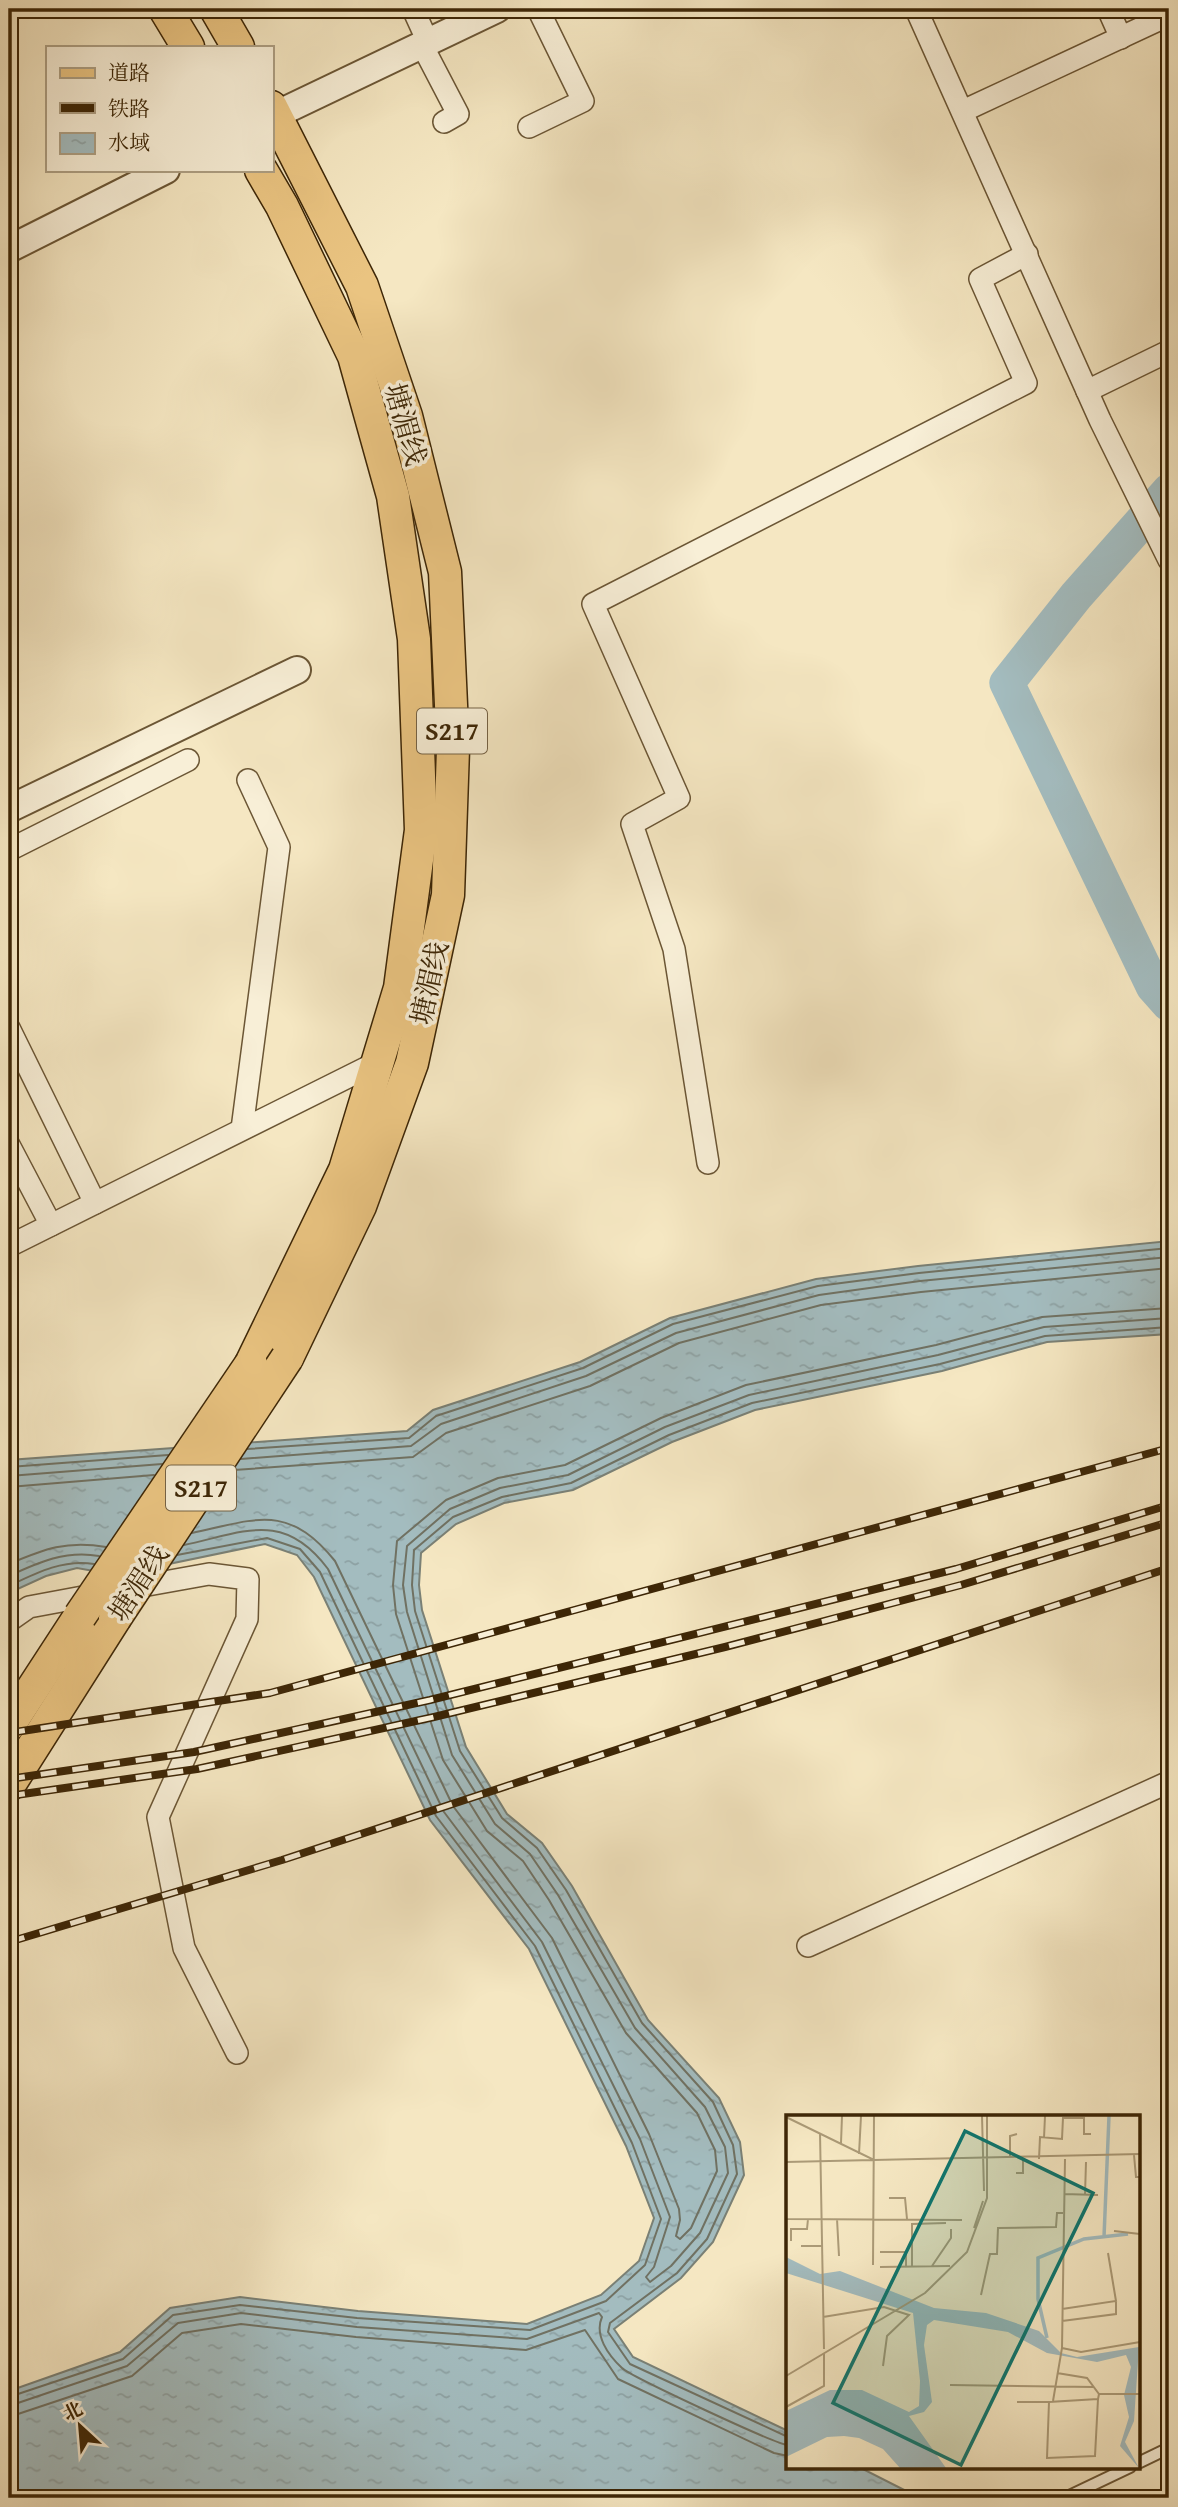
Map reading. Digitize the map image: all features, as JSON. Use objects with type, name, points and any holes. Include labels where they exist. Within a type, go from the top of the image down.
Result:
[{"type":"main road","points":[[165,9],[187,46]]},
{"type":"main road","points":[[216,9],[237,46]]},
{"type":"main road","name":"塘湄线","points":[[9,1785],[115,1618],[287,1358],[360,1206],[412,1063],[448,895],[453,749],[445,572],[406,416],[362,286],[273,113]]},
{"type":"main road","name":"S217","points":[[9,1725],[251,1364],[345,1170],[400,988],[421,830],[414,639],[393,496],[354,356],[282,206],[262,172]]},
{"type":"street","points":[[413,9],[425,43],[458,114],[444,122]]},
{"type":"street","points":[[273,113],[496,9]]},
{"type":"street","points":[[529,127],[583,101],[538,9]]},
{"type":"street","points":[[916,9],[1087,391],[1169,560]]},
{"type":"street","points":[[1108,9],[1121,38]]},
{"type":"street","points":[[963,111],[1169,15]]},
{"type":"street","points":[[9,249],[162,172]]},
{"type":"street","points":[[708,1163],[674,949],[632,824],[679,798],[593,604],[1026,383],[980,279],[1027,254]]},
{"type":"street","points":[[1087,391],[1169,351]]},
{"type":"street","points":[[9,809],[297,670]]},
{"type":"street","points":[[9,850],[188,760]]},
{"type":"street","points":[[242,1129],[279,847],[248,780]]},
{"type":"street","points":[[9,1028],[95,1203]]},
{"type":"street","points":[[9,1246],[378,1062]]},
{"type":"street","points":[[9,1145],[51,1225]]},
{"type":"street","points":[[9,1621],[29,1607],[209,1574],[248,1579],[247,1619],[158,1817],[184,1948],[237,2053]]},
{"type":"street","points":[[808,1946],[1169,1782]]},
{"type":"lane","points":[[1140,2462],[1169,2448]]},
{"type":"lane","points":[[1065,2498],[1128,2468]]},
{"type":"water","points":[[1169,1241],[1169,1334],[1047,1342],[942,1371],[755,1410],[672,1442],[573,1490],[504,1503],[456,1524],[421,1553],[419,1585],[422,1610],[466,1747],[507,1814],[542,1843],[572,1886],[648,2020],[719,2098],[740,2142],[744,2175],[713,2242],[681,2278],[614,2329],[633,2357],[786,2430],[786,2468],[861,2468],[920,2498],[9,2498],[9,2391],[120,2352],[170,2308],[240,2297],[358,2311],[527,2324],[601,2295],[639,2261],[654,2218],[626,2146],[529,1949],[430,1820],[314,1577],[297,1555],[265,1544],[116,1575],[77,1568],[46,1576],[9,1593],[9,1460],[407,1431],[433,1410],[580,1362],[670,1318],[816,1279]]},
{"type":"waterway","points":[[1169,491],[1076,596],[1007,683],[1153,986],[1169,1004]]},
{"type":"railway","points":[[9,1733],[270,1693],[1169,1448]]},
{"type":"railway","points":[[9,1779],[194,1752],[430,1700],[956,1569],[1169,1505]]},
{"type":"railway","points":[[9,1796],[197,1769],[434,1717],[725,1647],[961,1585],[1169,1522]]},
{"type":"railway","points":[[9,1942],[282,1860],[1169,1568]]}]
